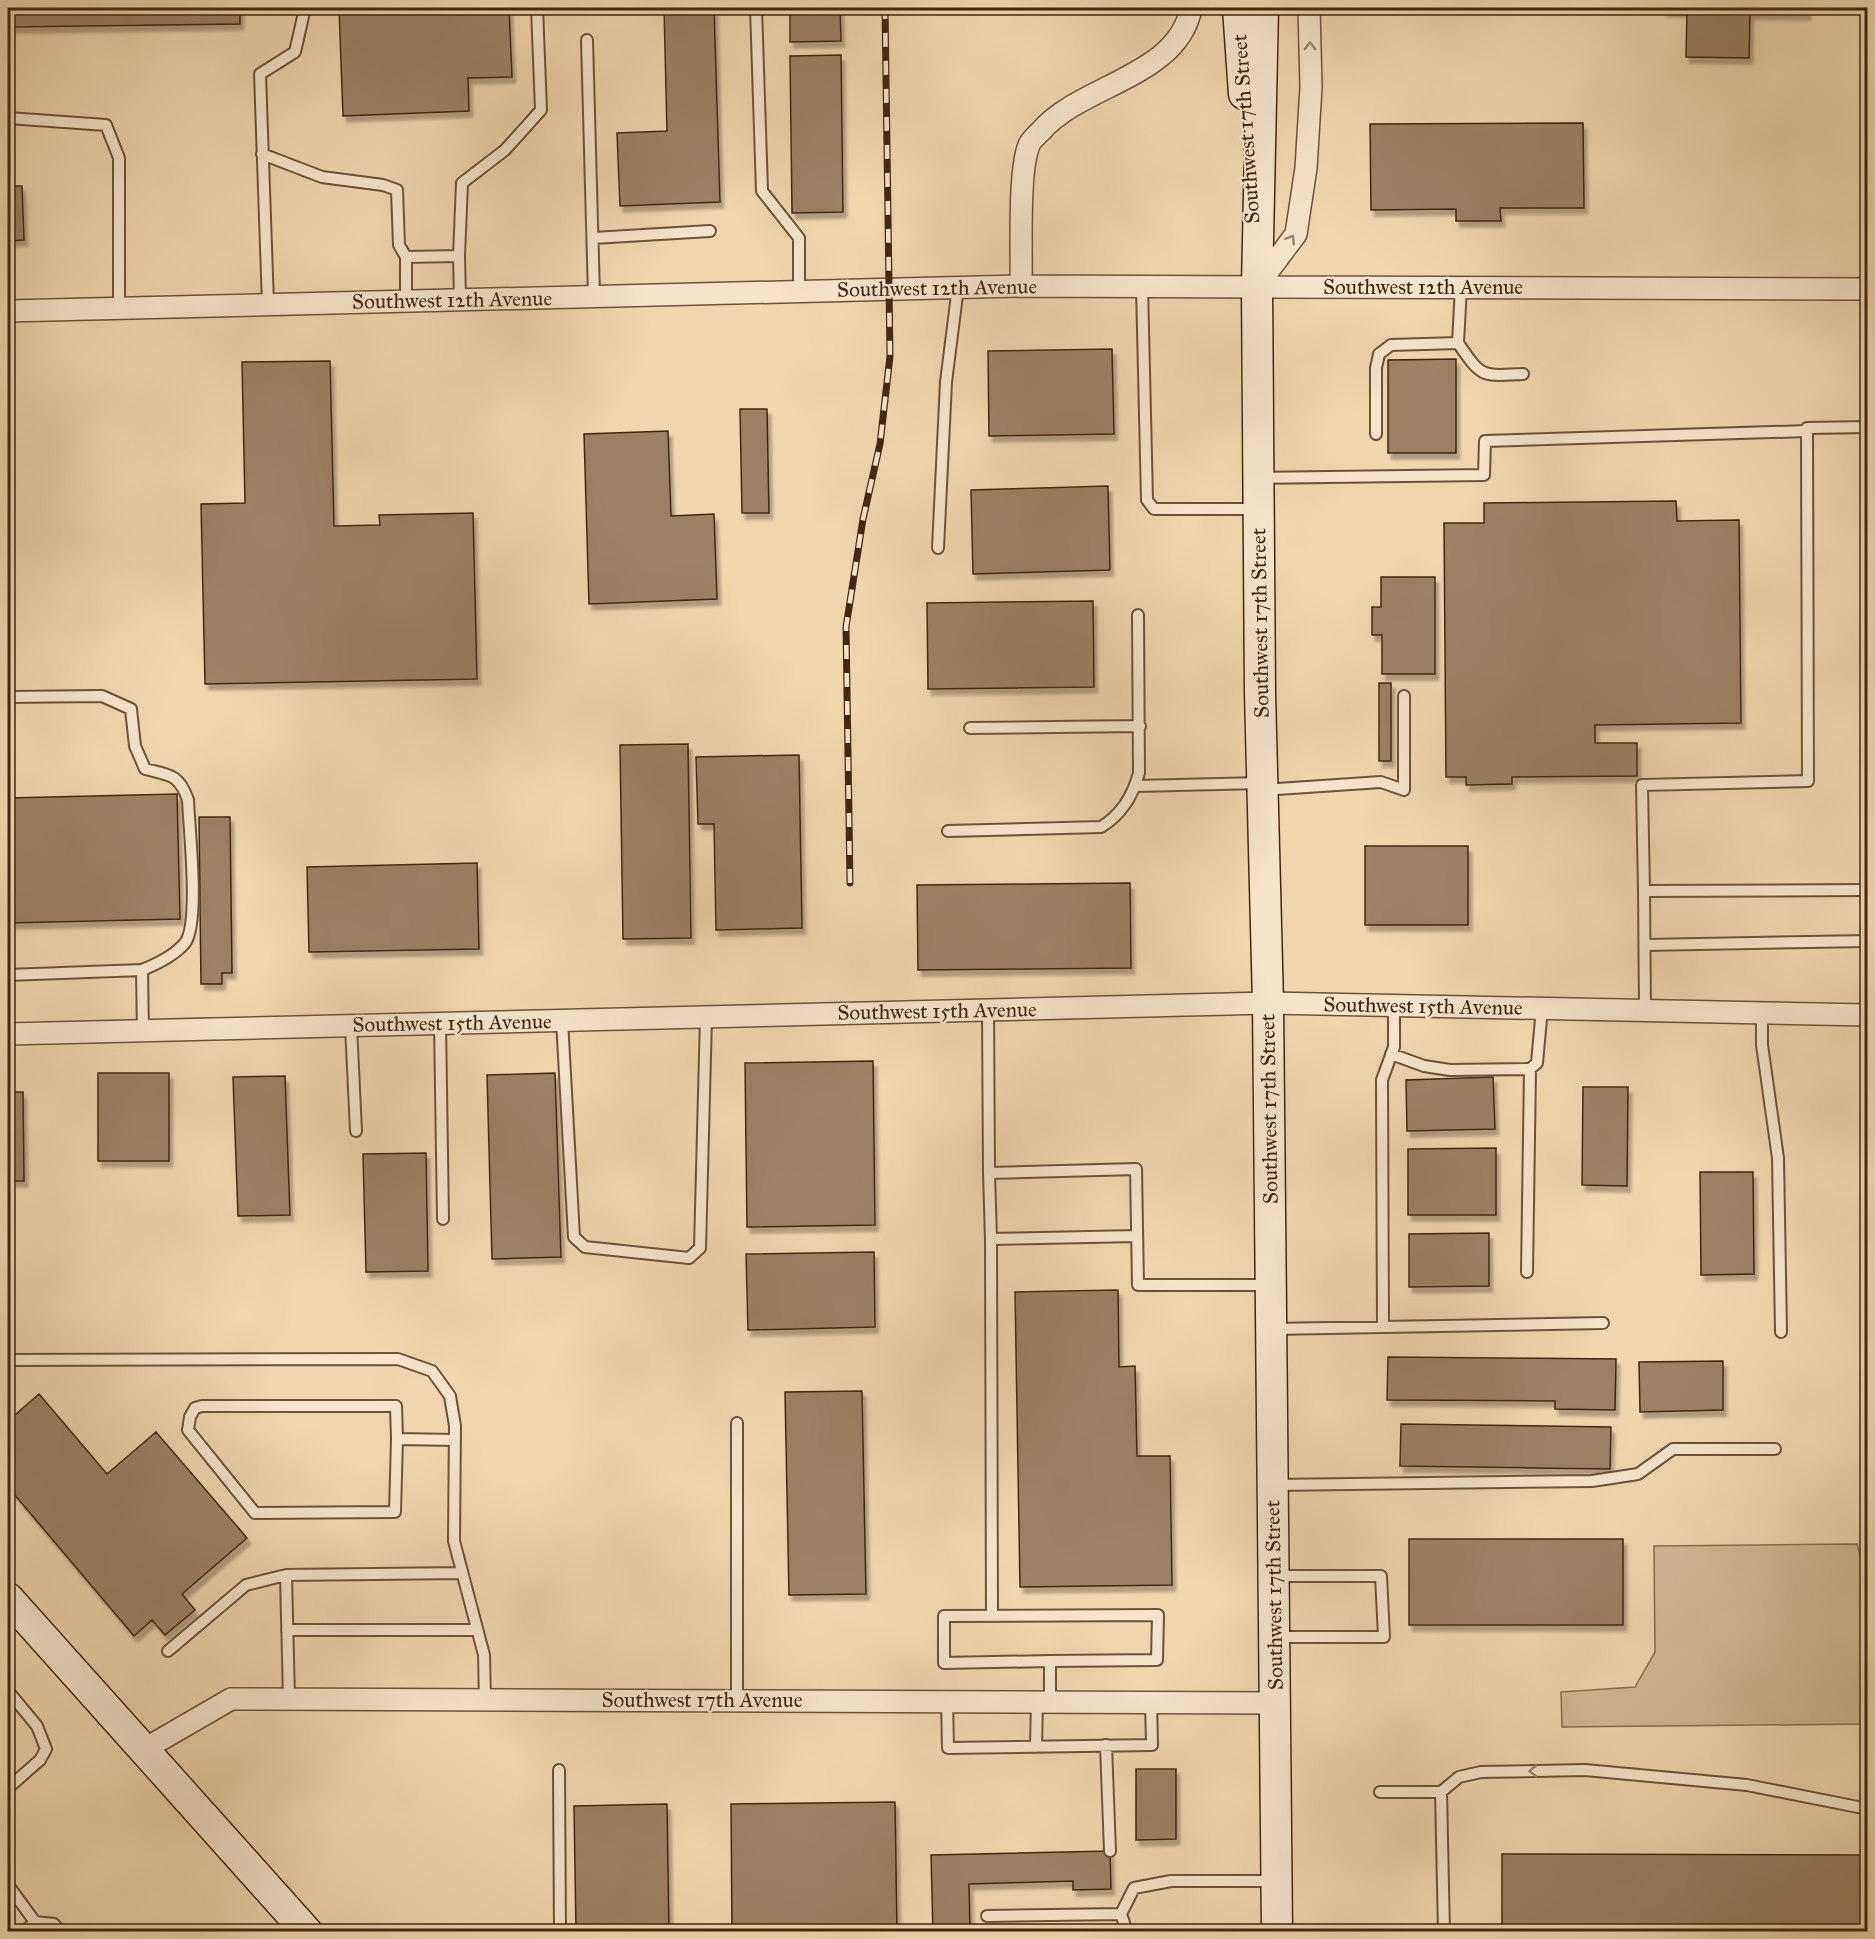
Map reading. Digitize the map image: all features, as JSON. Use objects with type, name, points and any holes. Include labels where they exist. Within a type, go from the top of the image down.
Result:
[{"type":"main road","name":"Southwest 17th Street","points":[[1238,8],[1257,286]]},
{"type":"main road","name":"Southwest 17th Street","points":[[1263,8],[1257,286],[1258,478],[1262,787],[1268,1003],[1277,1932]]},
{"type":"main road","points":[[8,1598],[307,1932]]},
{"type":"street","points":[[1022,286],[1023,176],[1029,144],[1053,117],[1166,54],[1188,21],[1191,8]]},
{"type":"street","points":[[1257,286],[1296,234],[1305,168],[1311,87],[1310,8]]},
{"type":"street","name":"Southwest 12th Avenue","points":[[8,311],[1022,286],[1868,289]]},
{"type":"street","name":"Southwest 15th Avenue","points":[[8,1034],[1268,1003],[1868,1015]]},
{"type":"street","name":"Southwest 17th Avenue","points":[[143,1750],[231,1699],[1275,1703]]},
{"type":"lane","points":[[268,304],[260,74],[295,52],[305,8]]},
{"type":"lane","points":[[460,300],[462,183],[505,150],[541,110],[537,8]]},
{"type":"lane","points":[[756,8],[762,191],[800,238],[800,292]]},
{"type":"lane","points":[[587,40],[594,296]]},
{"type":"lane","points":[[8,118],[105,125],[119,158],[119,308]]},
{"type":"lane","points":[[262,154],[322,177],[383,184],[397,190],[399,245],[406,257],[406,301]]},
{"type":"lane","points":[[592,238],[710,231]]},
{"type":"lane","points":[[406,257],[459,256]]},
{"type":"lane","points":[[1142,286],[1147,500],[1154,509],[1259,509]]},
{"type":"lane","points":[[1461,287],[1458,343],[1478,371],[1489,375],[1523,374]]},
{"type":"lane","points":[[938,548],[946,382],[958,288]]},
{"type":"lane","points":[[1376,434],[1376,368],[1379,354],[1391,345],[1458,343]]},
{"type":"lane","points":[[1258,478],[1484,475],[1485,441],[1868,427]]},
{"type":"lane","points":[[1645,1011],[1642,785],[1808,781],[1807,431]]},
{"type":"lane","points":[[948,831],[1101,827],[1116,818],[1135,786],[1139,772],[1138,615]]},
{"type":"lane","points":[[8,698],[102,696],[131,709],[135,746],[145,769],[172,776],[182,783],[188,800],[192,915],[186,942],[164,960],[142,970],[8,975]]},
{"type":"lane","points":[[1135,786],[1262,787],[1381,782],[1404,790],[1404,696]]},
{"type":"lane","points":[[970,728],[1140,726]]},
{"type":"lane","points":[[1644,891],[1868,890]]},
{"type":"lane","points":[[1644,945],[1868,941]]},
{"type":"lane","points":[[142,970],[143,1031]]},
{"type":"lane","points":[[1383,1327],[1382,1080],[1394,1047],[1394,1005]]},
{"type":"lane","points":[[1391,1054],[1424,1066],[1450,1070],[1530,1069],[1537,1063],[1542,1008]]},
{"type":"lane","points":[[988,1010],[992,1616]]},
{"type":"lane","points":[[1762,1013],[1762,1045],[1778,1158],[1780,1332]]},
{"type":"lane","points":[[562,1020],[574,1237],[585,1247],[689,1258],[700,1248],[705,1017]]},
{"type":"lane","points":[[440,1023],[443,1219]]},
{"type":"lane","points":[[351,1026],[356,1131]]},
{"type":"lane","points":[[1527,1272],[1530,1069]]},
{"type":"lane","points":[[989,1173],[1136,1169],[1138,1285],[1271,1285]]},
{"type":"lane","points":[[991,1239],[1137,1236]]},
{"type":"lane","points":[[1271,1329],[1603,1323]]},
{"type":"lane","points":[[8,1360],[398,1359],[432,1371],[450,1396],[455,1440],[454,1541],[484,1655],[485,1700]]},
{"type":"lane","points":[[202,1406],[396,1406],[397,1439],[395,1512],[255,1513],[188,1430],[195,1408],[202,1406]]},
{"type":"lane","points":[[737,1423],[737,1700]]},
{"type":"lane","points":[[397,1439],[455,1440]]},
{"type":"lane","points":[[1273,1485],[1592,1481],[1638,1473],[1673,1449],[1775,1449]]},
{"type":"lane","points":[[168,1651],[246,1585],[286,1575],[461,1573]]},
{"type":"lane","points":[[286,1575],[289,1699]]},
{"type":"lane","points":[[1274,1576],[1381,1576],[1384,1637],[1275,1637]]},
{"type":"lane","points":[[1158,1615],[1157,1660],[1050,1661],[944,1663],[944,1616],[1158,1615]]},
{"type":"lane","points":[[287,1630],[477,1630]]},
{"type":"lane","points":[[1036,1746],[1050,1661]]},
{"type":"lane","points":[[8,1691],[37,1726],[46,1749],[40,1760],[8,1788]]},
{"type":"lane","points":[[947,1701],[948,1748],[1152,1745],[1151,1702]]},
{"type":"lane","points":[[1106,1745],[1110,1851]]},
{"type":"lane","points":[[559,1770],[560,1932]]},
{"type":"lane","points":[[1380,1791],[1441,1792],[1459,1777],[1481,1772],[1585,1770],[1747,1785],[1868,1809]]},
{"type":"lane","points":[[1441,1792],[1444,1932]]},
{"type":"lane","points":[[1127,1932],[1121,1914],[1134,1888],[1171,1881],[1277,1881]]},
{"type":"lane","points":[[8,1885],[35,1922],[54,1924],[61,1932]]},
{"type":"lane","points":[[987,1916],[1121,1914]]},
{"type":"lane","points":[[24,1932],[35,1922]]},
{"type":"shaded area","points":[[1857,1544],[1868,1587],[1867,1724],[1562,1727],[1561,1692],[1635,1687],[1655,1652],[1654,1546]]},
{"type":"building","points":[[8,8],[240,8],[240,24],[8,27]]},
{"type":"building","points":[[339,8],[509,8],[512,77],[468,78],[469,111],[343,116]]},
{"type":"building","points":[[664,8],[714,8],[720,202],[620,206],[617,133],[667,131]]},
{"type":"building","points":[[790,8],[840,8],[841,41],[790,42]]},
{"type":"building","points":[[1664,8],[1807,8],[1807,14],[1750,13],[1749,58],[1686,57],[1687,11],[1664,11]]},
{"type":"building","points":[[841,55],[843,212],[792,213],[790,56]]},
{"type":"building","points":[[1583,123],[1584,208],[1500,208],[1501,221],[1456,221],[1456,209],[1371,210],[1370,124]]},
{"type":"building","points":[[8,186],[22,186],[24,240],[8,241]]},
{"type":"building","points":[[1112,349],[1114,434],[989,436],[988,351]]},
{"type":"building","points":[[1456,359],[1456,453],[1388,453],[1388,360]]},
{"type":"building","points":[[330,361],[334,526],[380,525],[379,515],[473,513],[477,679],[205,684],[201,504],[245,503],[242,362]]},
{"type":"building","points":[[740,409],[767,409],[769,513],[742,513]]},
{"type":"building","points":[[668,431],[671,516],[714,514],[717,599],[589,604],[584,434]]},
{"type":"building","points":[[1108,486],[1110,570],[973,574],[971,490]]},
{"type":"building","points":[[1676,501],[1677,521],[1739,520],[1741,723],[1595,725],[1595,743],[1637,743],[1637,776],[1512,777],[1512,784],[1466,785],[1466,777],[1446,777],[1444,523],[1484,523],[1484,503]]},
{"type":"building","points":[[1381,577],[1435,577],[1435,674],[1382,674],[1382,635],[1372,635],[1372,607],[1381,607]]},
{"type":"building","points":[[1093,601],[1094,687],[928,689],[927,603]]},
{"type":"building","points":[[1379,683],[1391,683],[1391,761],[1379,761]]},
{"type":"building","points":[[688,744],[691,938],[623,939],[620,745]]},
{"type":"building","points":[[799,755],[802,928],[716,930],[714,824],[698,824],[696,757]]},
{"type":"building","points":[[177,794],[180,919],[8,923],[8,798]]},
{"type":"building","points":[[199,817],[230,817],[232,973],[222,973],[222,984],[201,984]]},
{"type":"building","points":[[1365,846],[1468,846],[1468,925],[1365,925]]},
{"type":"building","points":[[477,863],[479,949],[309,952],[307,867]]},
{"type":"building","points":[[1130,883],[1131,968],[918,970],[917,885]]},
{"type":"building","points":[[873,1061],[875,1225],[747,1227],[745,1063]]},
{"type":"building","points":[[98,1073],[169,1073],[169,1161],[98,1161]]},
{"type":"building","points":[[555,1073],[561,1257],[492,1259],[487,1075]]},
{"type":"building","points":[[285,1076],[290,1215],[238,1216],[233,1077]]},
{"type":"building","points":[[1493,1077],[1495,1129],[1407,1131],[1406,1080]]},
{"type":"building","points":[[1583,1087],[1628,1087],[1627,1186],[1582,1185]]},
{"type":"building","points":[[8,1092],[23,1092],[24,1181],[8,1181]]},
{"type":"building","points":[[1496,1148],[1496,1215],[1408,1215],[1408,1149]]},
{"type":"building","points":[[426,1153],[428,1271],[366,1272],[363,1154]]},
{"type":"building","points":[[1700,1172],[1753,1172],[1754,1274],[1701,1275]]},
{"type":"building","points":[[1489,1233],[1489,1286],[1409,1287],[1409,1234]]},
{"type":"building","points":[[874,1252],[875,1327],[748,1330],[746,1254]]},
{"type":"building","points":[[1118,1290],[1119,1367],[1135,1366],[1137,1456],[1170,1456],[1172,1585],[1020,1587],[1015,1292]]},
{"type":"building","points":[[1388,1357],[1616,1359],[1615,1410],[1555,1409],[1555,1401],[1387,1400]]},
{"type":"building","points":[[1723,1361],[1723,1410],[1640,1412],[1639,1362]]},
{"type":"building","points":[[862,1391],[866,1594],[789,1595],[785,1392]]},
{"type":"building","points":[[39,1394],[107,1474],[156,1432],[247,1538],[182,1594],[195,1610],[165,1635],[152,1620],[134,1636],[8,1487],[8,1421]]},
{"type":"building","points":[[1401,1424],[1611,1427],[1610,1469],[1400,1466]]},
{"type":"building","points":[[1409,1539],[1623,1539],[1623,1625],[1409,1625]]},
{"type":"building","points":[[1136,1769],[1176,1769],[1176,1839],[1136,1840]]},
{"type":"building","points":[[895,1802],[897,1932],[732,1932],[731,1804]]},
{"type":"building","points":[[667,1804],[669,1932],[576,1932],[574,1806]]},
{"type":"building","points":[[1110,1851],[1111,1889],[1073,1890],[1073,1881],[969,1884],[970,1932],[933,1932],[931,1855]]},
{"type":"building","points":[[1502,1854],[1868,1855],[1868,1932],[1502,1932]]},
{"type":"railway","points":[[850,883],[846,627],[863,519],[880,444],[890,356],[885,8]]}]
